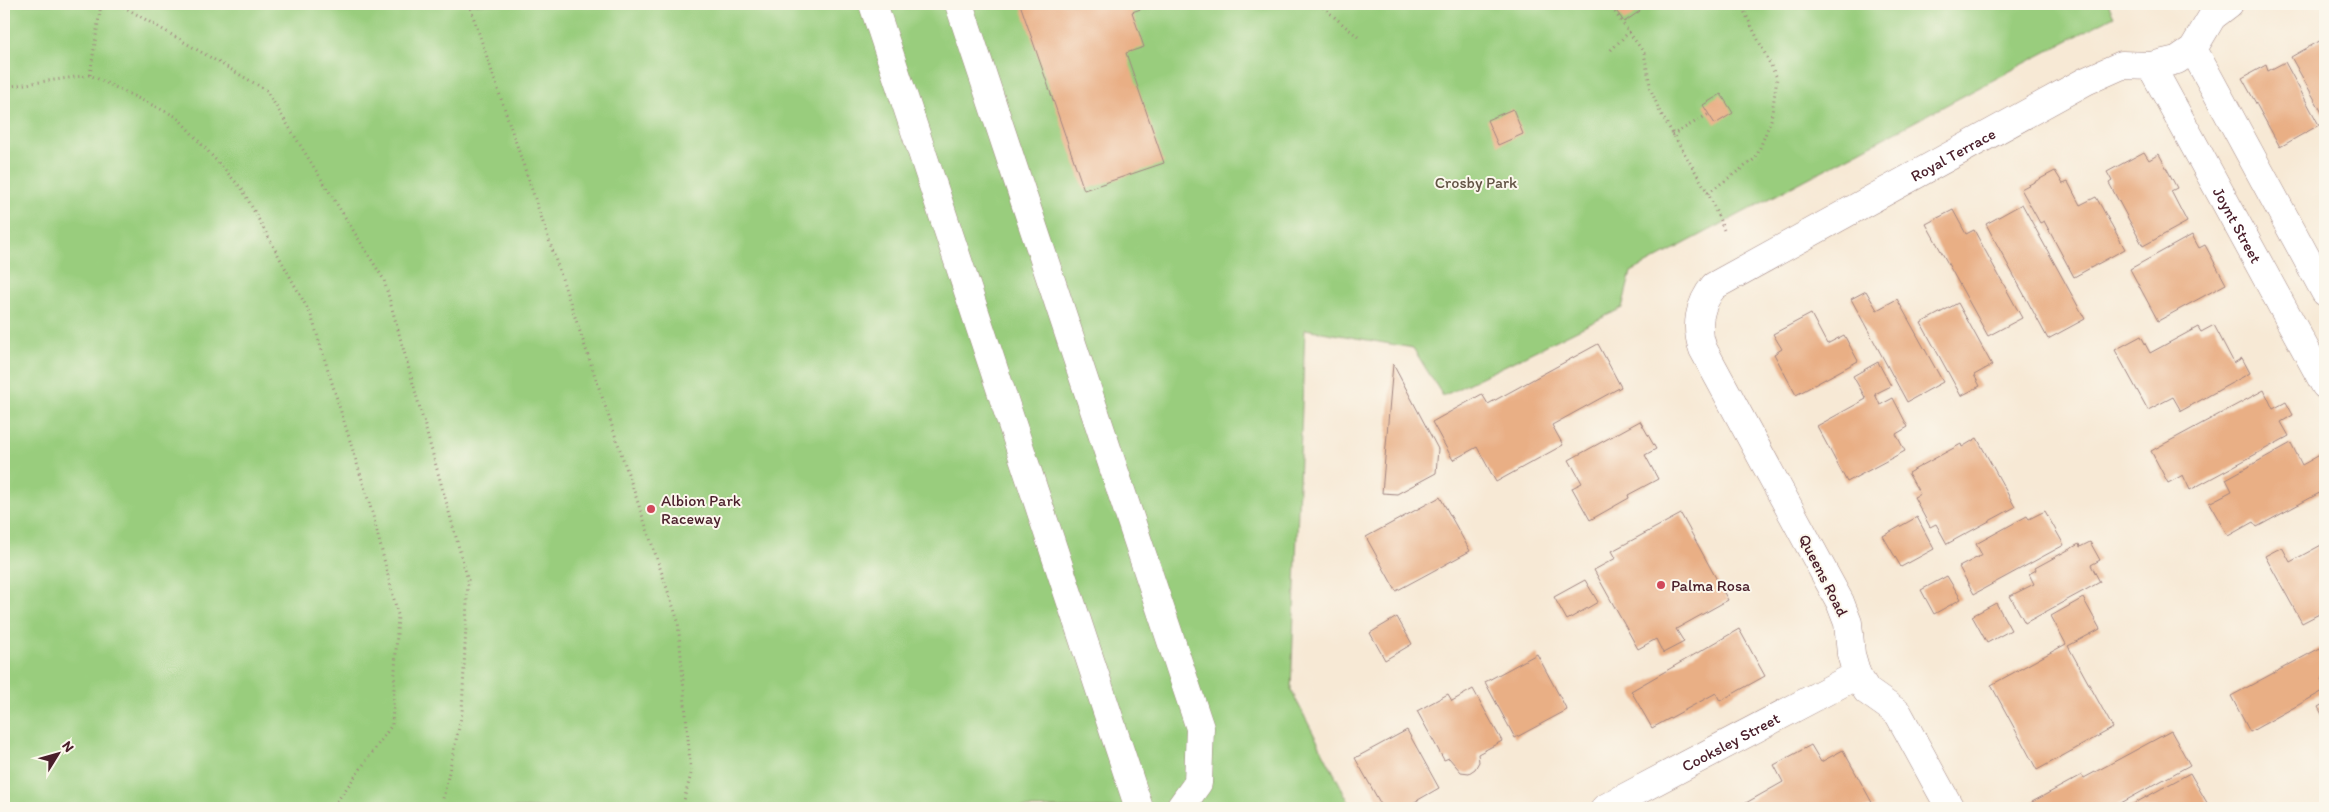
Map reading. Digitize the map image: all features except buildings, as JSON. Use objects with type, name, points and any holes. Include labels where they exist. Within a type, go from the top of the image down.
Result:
[{"type":"street","points":[[873,4],[1139,808]]},
{"type":"street","points":[[959,4],[1200,728],[1198,783],[1180,808]]},
{"type":"street","name":"Royal Terrace","points":[[1698,335],[1700,308],[1714,286],[2086,82],[2122,65],[2151,66],[2177,60],[2193,49],[2212,17],[2229,4]]},
{"type":"street","points":[[2193,49],[2325,292]]},
{"type":"street","name":"Joynt Street","points":[[2151,66],[2325,385]]},
{"type":"street","name":"Queens Road","points":[[1698,335],[1732,407],[1840,602],[1848,622],[1851,654],[1857,675],[1867,691],[1898,714],[1950,808]]},
{"type":"street","name":"Cooksley Street","points":[[1605,808],[1857,675]]},
{"type":"path","points":[[90,75],[102,4]]},
{"type":"path","points":[[119,4],[266,90],[384,280],[468,580],[462,713],[441,808]]},
{"type":"path","points":[[469,4],[678,621],[691,774],[682,808]]},
{"type":"path","points":[[1319,4],[1358,37]]},
{"type":"path","points":[[1609,4],[1644,53],[1652,90],[1672,135],[1708,193],[1724,230]]},
{"type":"path","points":[[1708,193],[1756,158],[1771,120],[1777,78],[1745,13],[1745,4]]},
{"type":"path","points":[[1611,50],[1630,31]]},
{"type":"path","points":[[4,87],[90,75],[177,117],[242,189],[311,315],[372,512],[398,615],[392,725],[338,800],[329,808]]},
{"type":"path","points":[[1672,135],[1709,114]]},
{"type":"green space","name":"Albion Park Raceway","points":[[4,4],[2108,4],[2114,16],[1631,272],[1622,308],[1443,396],[1413,348],[1305,329],[1291,690],[1352,808],[4,808]]},
{"type":"place","name":"Albion Park Raceway","points":[[651,509]]},
{"type":"place","name":"Palma Rosa","points":[[1661,585]]},
{"type":"park label","name":"Crosby Park","points":[[1476,182]]}]
